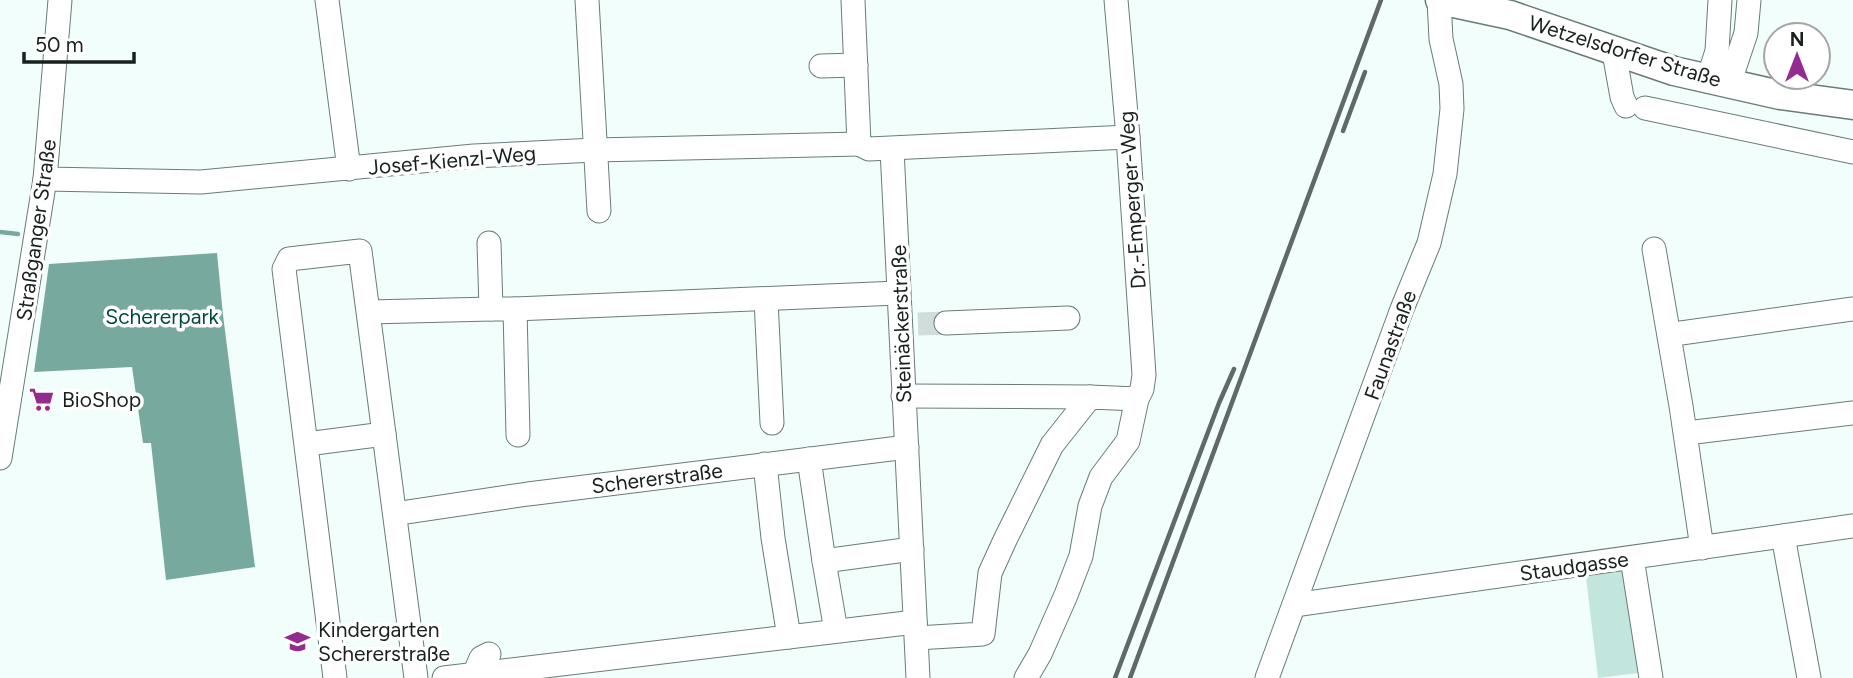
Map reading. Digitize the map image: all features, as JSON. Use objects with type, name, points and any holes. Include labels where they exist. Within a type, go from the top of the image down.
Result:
[{"type":"main road","name":"Wetzelsdorfer Straße","points":[[1439,0],[1513,8],[1617,52],[1674,71],[1780,96],[1853,105]]},
{"type":"street","name":"Straßganger Straße","points":[[0,458],[10,346],[45,178],[60,0]]},
{"type":"street","points":[[327,0],[349,169]]},
{"type":"street","points":[[587,0],[599,211]]},
{"type":"street","points":[[853,0],[859,144],[869,149],[1128,137]]},
{"type":"street","name":"Dr.-Emperger-Weg","points":[[1026,678],[1040,654],[1081,556],[1090,506],[1101,477],[1128,441],[1144,374],[1116,0]]},
{"type":"street","name":"Faunastraße","points":[[1267,678],[1402,309],[1429,243],[1445,174],[1452,109],[1451,84],[1441,39],[1439,0]]},
{"type":"street","points":[[1718,81],[1720,0]]},
{"type":"street","points":[[1718,81],[1746,33],[1749,0]]},
{"type":"street","points":[[1617,52],[1615,58],[1622,97],[1635,107],[1853,152]]},
{"type":"street","points":[[821,66],[856,65]]},
{"type":"street","name":"Josef-Kienzl-Weg","points":[[45,178],[201,182],[474,156],[595,150],[859,144]]},
{"type":"street","name":"Steinäckerstraße","points":[[892,149],[898,293],[909,325],[903,396],[918,678]]},
{"type":"street","points":[[489,243],[491,309]]},
{"type":"street","points":[[1654,248],[1702,548]]},
{"type":"street","points":[[335,678],[284,268],[289,259],[360,251],[416,678]]},
{"type":"street","points":[[369,312],[766,300],[898,293]]},
{"type":"street","points":[[766,300],[772,423]]},
{"type":"street","points":[[514,309],[518,435]]},
{"type":"street","points":[[1681,333],[1853,309]]},
{"type":"street","points":[[946,323],[1068,318]]},
{"type":"street","points":[[903,396],[1090,397],[1139,394]]},
{"type":"street","points":[[444,678],[836,631],[916,630],[983,634],[990,573],[1004,540],[1052,445],[1090,397]]},
{"type":"street","points":[[1695,432],[1853,412]]},
{"type":"street","points":[[306,444],[384,434]]},
{"type":"street","name":"Schererstraße","points":[[407,512],[907,447]]},
{"type":"street","points":[[809,459],[836,631]]},
{"type":"street","points":[[765,464],[773,538],[789,637]]},
{"type":"street","name":"Staudgasse","points":[[1294,605],[1853,526]]},
{"type":"street","points":[[1783,536],[1809,678]]},
{"type":"street","points":[[824,561],[912,549]]},
{"type":"street","points":[[1632,558],[1651,678]]},
{"type":"street","points":[[474,675],[481,658],[489,654]]},
{"type":"shaded area","name":"Schererpark","points":[[217,253],[255,567],[166,580],[151,443],[143,443],[132,367],[34,372],[49,264]]},
{"type":"shaded area","points":[[1629,563],[1646,672],[1598,678],[1585,569]]},
{"type":"waterway","points":[[0,232],[18,234]]},
{"type":"tunnel","points":[[918,324],[946,323]]},
{"type":"railway","points":[[1130,678],[1381,0]]},
{"type":"railway","points":[[1343,131],[1365,72]]},
{"type":"railway","points":[[1115,678],[1234,369]]},
{"type":"place","name":"BioShop","points":[[42,399]]},
{"type":"place","name":"Kindergarten Schererstraße","points":[[298,641]]}]
